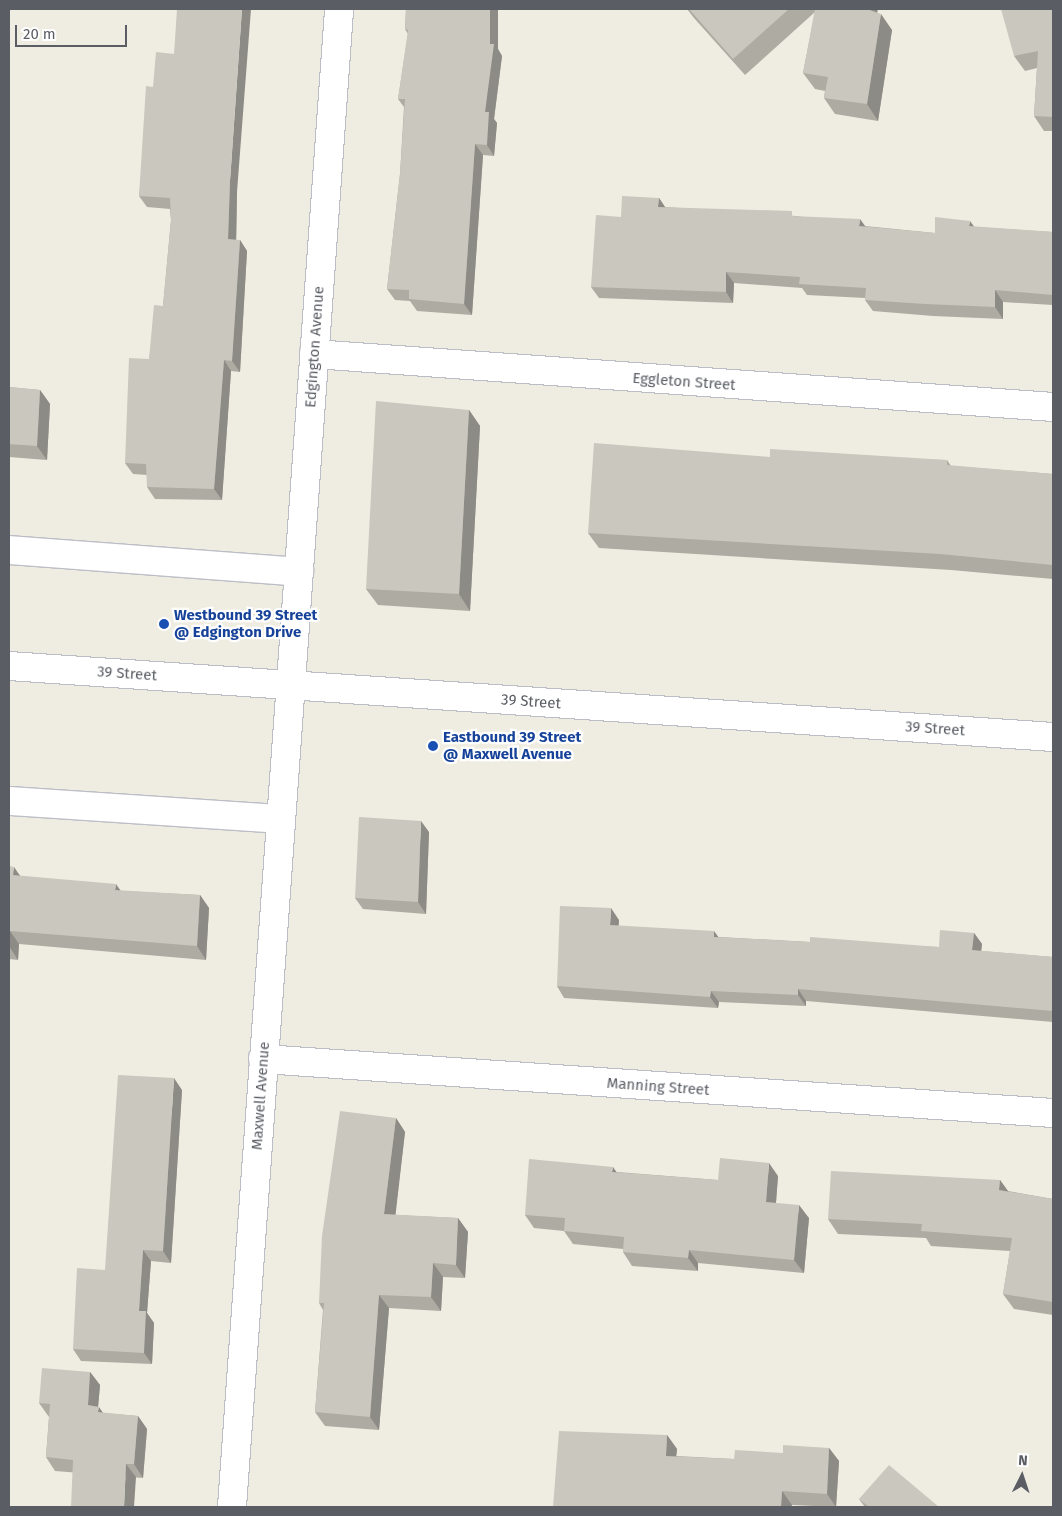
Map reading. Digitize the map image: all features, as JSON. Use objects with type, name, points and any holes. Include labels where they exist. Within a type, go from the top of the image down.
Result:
[{"type":"street","name":"Edgington Avenue","points":[[291,686],[339,9]]},
{"type":"street","name":"Eggleton Street","points":[[314,354],[1053,407]]},
{"type":"street","points":[[9,550],[299,572]]},
{"type":"street","name":"39 Street","points":[[9,666],[1053,737]]},
{"type":"street","name":"Maxwell Avenue","points":[[232,1507],[279,819],[291,686]]},
{"type":"street","points":[[9,801],[279,819]]},
{"type":"street","name":"Manning Street","points":[[263,1059],[1053,1113]]},
{"type":"building","points":[[177,9],[242,9],[230,181],[228,239],[240,240],[232,361],[224,360],[214,489],[147,487],[146,464],[125,463],[129,358],[149,359],[154,305],[163,306],[171,220],[170,198],[139,196],[146,86],[153,87],[156,52],[174,54]]},
{"type":"building","points":[[406,9],[490,9],[490,44],[494,44],[485,112],[489,112],[487,145],[475,144],[464,304],[409,299],[409,290],[387,289],[400,174],[405,99],[398,99],[408,30],[405,29]]},
{"type":"building","points":[[689,9],[789,9],[733,59]]},
{"type":"building","points":[[815,9],[867,9],[881,14],[867,104],[824,98],[828,77],[803,73]]},
{"type":"building","points":[[1001,9],[1053,9],[1053,117],[1034,116],[1038,51],[1014,56]]},
{"type":"building","points":[[622,196],[659,198],[658,207],[792,211],[792,216],[860,219],[859,226],[935,233],[935,217],[970,221],[969,226],[1053,232],[1053,295],[995,290],[995,307],[865,300],[866,288],[799,284],[800,277],[726,272],[726,292],[591,287],[596,215],[621,217]]},
{"type":"building","points":[[9,387],[40,390],[37,446],[9,444]]},
{"type":"building","points":[[376,401],[469,410],[459,594],[366,589]]},
{"type":"building","points":[[594,443],[770,457],[770,449],[947,460],[947,465],[1053,474],[1053,565],[940,554],[588,533]]},
{"type":"building","points":[[359,817],[421,821],[418,902],[355,898]]},
{"type":"building","points":[[9,866],[14,867],[13,875],[116,884],[115,890],[200,895],[197,946],[10,931],[9,946]]},
{"type":"building","points":[[560,906],[611,908],[610,925],[714,931],[714,937],[810,942],[810,937],[939,947],[940,930],[974,933],[972,950],[1053,957],[1053,1011],[798,989],[798,995],[711,991],[710,997],[557,986]]},
{"type":"building","points":[[118,1075],[174,1078],[163,1251],[143,1250],[139,1311],[146,1311],[144,1353],[73,1349],[77,1268],[105,1270]]},
{"type":"building","points":[[340,1111],[396,1118],[384,1214],[458,1218],[456,1265],[433,1263],[431,1297],[379,1295],[370,1417],[315,1412],[324,1303],[319,1303],[322,1236]]},
{"type":"building","points":[[720,1158],[769,1163],[766,1202],[799,1205],[794,1260],[689,1250],[688,1258],[623,1252],[624,1237],[564,1231],[565,1218],[525,1215],[529,1159],[613,1167],[612,1172],[718,1180]]},
{"type":"building","points":[[831,1171],[1000,1180],[999,1190],[1053,1199],[1053,1302],[1003,1294],[1012,1238],[921,1231],[922,1224],[828,1219]]},
{"type":"building","points":[[42,1368],[90,1372],[88,1405],[99,1407],[98,1412],[138,1416],[134,1464],[126,1464],[124,1507],[71,1507],[73,1460],[46,1457],[50,1404],[39,1403]]},
{"type":"building","points":[[559,1431],[667,1435],[666,1456],[734,1459],[735,1450],[783,1453],[783,1445],[829,1448],[827,1494],[782,1491],[781,1507],[553,1507]]},
{"type":"building","points":[[889,1465],[939,1507],[869,1507],[859,1499]]},
{"type":"place","name":"Westbound 39 Street @ Edgington Drive","points":[[164,624]]},
{"type":"place","name":"Eastbound 39 Street @ Maxwell Avenue","points":[[433,746]]}]
